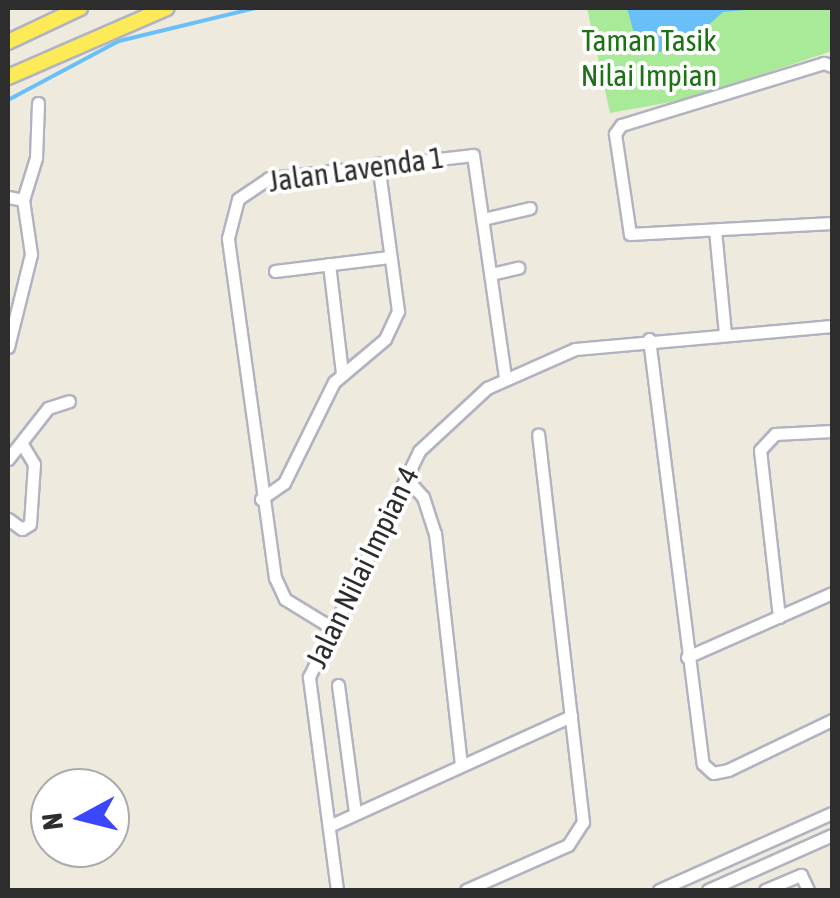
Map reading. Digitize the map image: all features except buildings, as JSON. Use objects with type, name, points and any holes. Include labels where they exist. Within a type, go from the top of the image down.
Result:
[{"type":"main road","points":[[8,42],[80,8]]},
{"type":"main road","points":[[8,78],[166,8]]},
{"type":"street","points":[[832,66],[824,63],[619,126],[628,233],[832,223]]},
{"type":"street","points":[[8,347],[31,254],[23,200],[36,158],[38,103]]},
{"type":"street","name":"Jalan Lavenda 1","points":[[329,626],[279,590],[261,499],[231,212],[264,179],[473,155],[504,378]]},
{"type":"street","points":[[261,499],[284,483],[342,373],[385,338],[398,311],[378,163]]},
{"type":"street","points":[[8,196],[23,200]]},
{"type":"street","points":[[484,219],[530,208]]},
{"type":"street","points":[[715,230],[726,334]]},
{"type":"street","points":[[275,272],[389,257]]},
{"type":"street","points":[[329,264],[342,373]]},
{"type":"street","points":[[491,274],[518,268]]},
{"type":"street","name":"Jalan Nilai Impian 4","points":[[337,890],[308,681],[329,626],[426,443],[504,378],[575,349],[649,338],[832,326]]},
{"type":"street","points":[[649,338],[699,756],[707,770],[728,770],[832,720]]},
{"type":"street","points":[[8,459],[48,408],[69,401]]},
{"type":"street","points":[[779,617],[760,450],[775,434],[832,431]]},
{"type":"street","points":[[466,890],[568,844],[581,826],[538,435]]},
{"type":"street","points":[[8,519],[22,530],[30,524],[34,464],[22,444]]},
{"type":"street","points":[[405,477],[424,498],[434,533],[461,766]]},
{"type":"street","points":[[687,658],[832,593]]},
{"type":"street","points":[[338,685],[355,812]]},
{"type":"street","points":[[330,826],[571,716]]},
{"type":"street","points":[[659,890],[832,813]]},
{"type":"street","points":[[708,890],[832,835]]},
{"type":"street","points":[[765,890],[801,875],[808,890]]},
{"type":"green space","name":"Taman Tasik Nilai Impian","points":[[587,8],[832,8],[832,51],[688,99],[610,113]]},
{"type":"water","points":[[627,8],[768,8],[723,12],[684,47],[655,53],[635,37]]},
{"type":"waterway","points":[[8,100],[119,41],[255,8]]}]
